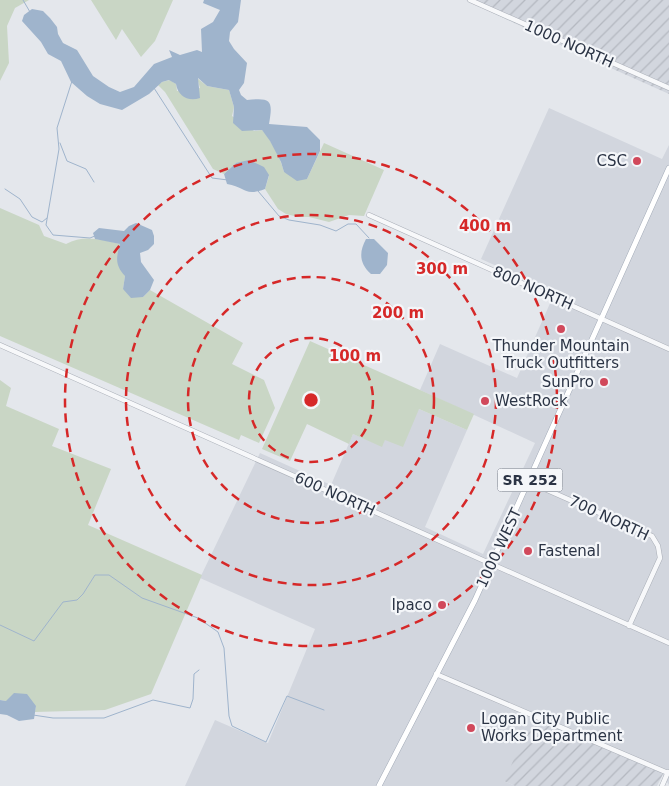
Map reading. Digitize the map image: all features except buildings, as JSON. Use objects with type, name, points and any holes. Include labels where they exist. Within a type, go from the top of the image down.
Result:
[{"type":"main road","name":"1000 WEST","points":[[380,786],[468,614],[669,168]]},
{"type":"street","name":"1000 NORTH","points":[[470,0],[669,88]]},
{"type":"street","name":"800 NORTH","points":[[369,215],[669,349]]},
{"type":"street","name":"600 NORTH","points":[[0,345],[669,643]]},
{"type":"street","name":"700 NORTH","points":[[529,482],[652,536],[658,546],[660,558],[629,626]]},
{"type":"street","points":[[436,674],[669,772],[662,786]]},
{"type":"shaded area","points":[[466,0],[669,0],[669,94],[575,52]]},
{"type":"shaded area","points":[[549,108],[662,159],[669,145],[669,785],[662,773],[504,781],[515,786],[185,786],[215,720],[268,743],[315,629],[200,578],[260,453],[331,485],[353,434],[382,446],[385,439],[419,409],[467,430],[425,527],[483,554],[535,443],[420,390],[440,344],[517,378],[555,292],[481,259]]},
{"type":"shaded area","points":[[533,717],[663,774],[657,786],[515,786],[504,781]]},
{"type":"green space","points":[[0,0],[29,0],[15,8],[7,26],[9,63],[0,81]]},
{"type":"green space","points":[[91,0],[173,0],[155,41],[141,57],[122,29],[116,40]]},
{"type":"green space","points":[[197,78],[207,86],[229,90],[234,107],[232,116],[254,131],[262,130],[275,150],[284,172],[307,179],[324,143],[384,170],[364,216],[349,215],[329,222],[286,214],[278,209],[265,189],[269,176],[236,163],[224,174],[213,169],[165,92],[158,85],[170,80],[176,84],[177,91],[200,88]]},
{"type":"green space","points":[[0,208],[39,225],[44,236],[66,244],[86,239],[120,244],[125,276],[123,289],[143,297],[150,290],[243,343],[232,364],[264,380],[275,408],[259,443],[241,435],[239,440],[0,336]]},
{"type":"green space","points":[[310,341],[474,414],[467,430],[419,409],[403,447],[385,440],[382,447],[353,434],[349,444],[307,424],[290,461],[262,449]]},
{"type":"green space","points":[[0,380],[11,388],[6,406],[59,429],[52,446],[111,469],[88,525],[202,575],[151,694],[105,710],[35,712],[36,706],[0,700]]},
{"type":"water","points":[[204,0],[241,0],[238,22],[230,32],[229,41],[247,63],[244,83],[239,90],[241,95],[247,100],[262,99],[269,102],[271,110],[269,124],[307,127],[320,140],[320,151],[307,179],[297,181],[284,172],[270,141],[262,130],[242,131],[233,123],[234,107],[229,90],[207,86],[198,78],[200,98],[191,99],[181,95],[176,84],[169,80],[162,82],[149,94],[122,110],[100,104],[71,82],[61,61],[48,54],[41,42],[22,21],[24,15],[32,9],[43,11],[57,27],[58,34],[63,43],[77,50],[93,76],[120,92],[134,87],[154,64],[172,57],[169,50],[180,55],[197,50],[202,52],[201,29],[213,22],[220,10],[203,3]]},
{"type":"water","points":[[249,160],[264,167],[269,175],[265,189],[249,192],[227,184],[224,174],[236,163]]},
{"type":"water","points":[[136,223],[152,230],[154,236],[154,244],[148,250],[140,253],[141,262],[154,280],[150,290],[143,297],[131,298],[123,289],[125,276],[118,265],[117,257],[120,244],[95,239],[93,233],[99,228],[124,231]]},
{"type":"water","points":[[366,239],[374,239],[388,253],[387,265],[380,274],[371,274],[362,262],[361,253]]},
{"type":"water","points":[[14,693],[27,694],[36,706],[34,719],[19,721],[0,714],[0,700],[6,701]]},
{"type":"waterway","points":[[23,0],[30,12]]},
{"type":"waterway","points":[[72,81],[57,128],[59,149],[46,225],[53,235],[90,238],[95,236]]},
{"type":"waterway","points":[[154,88],[212,178],[228,180]]},
{"type":"waterway","points":[[60,143],[67,161],[86,169],[94,182]]},
{"type":"waterway","points":[[5,189],[20,199],[32,217],[42,222],[47,218]]},
{"type":"waterway","points":[[258,191],[279,216],[289,220],[320,225],[336,231],[348,224],[356,224],[369,238]]},
{"type":"waterway","points":[[0,625],[34,641],[63,602],[77,600],[95,575],[109,575],[142,598],[198,618],[218,632],[224,648],[229,716],[232,726],[266,742],[287,696],[324,710]]},
{"type":"waterway","points":[[33,715],[53,718],[104,718],[153,700],[190,708],[193,699],[194,674],[199,670]]},
{"type":"place","name":"CSC","points":[[637,161]]},
{"type":"place","name":"Thunder Mountain Truck Outfitters","points":[[561,329]]},
{"type":"place","name":"SunPro","points":[[604,382]]},
{"type":"place","name":"WestRock","points":[[485,401]]},
{"type":"place","name":"Fastenal","points":[[528,551]]},
{"type":"place","name":"Ipaco","points":[[442,605]]},
{"type":"place","name":"Logan City Public Works Department","points":[[471,728]]}]
